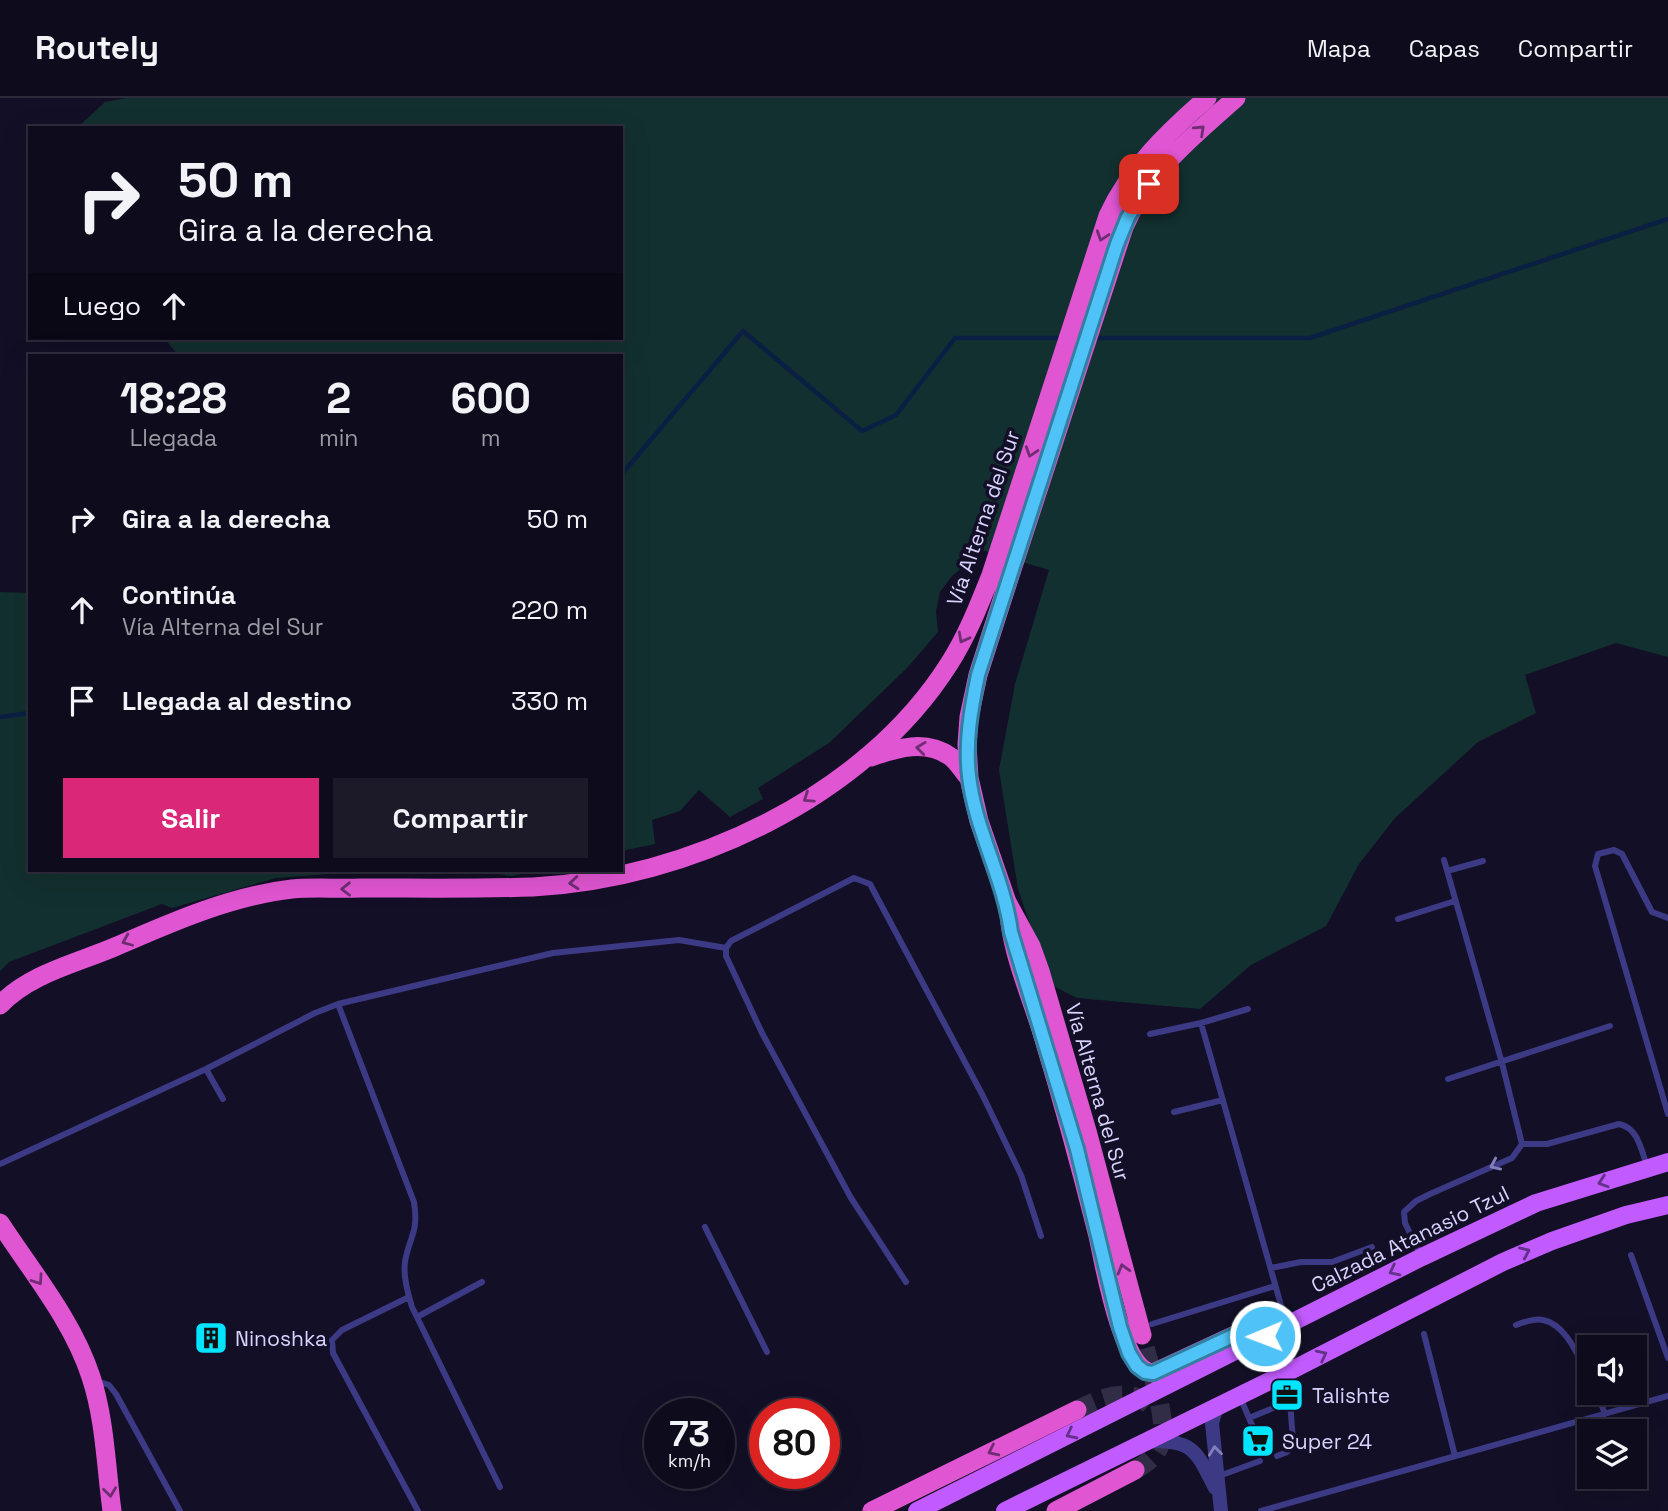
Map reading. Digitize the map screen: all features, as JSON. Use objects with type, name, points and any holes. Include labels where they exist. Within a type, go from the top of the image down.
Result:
[{"type":"highway","name":"Vía Alterna del Sur","points":[[1147,1329],[1040,971],[1031,946],[1007,902],[979,821],[969,778],[967,746],[969,717],[1000,577],[1108,216],[1138,167],[1181,121],[1208,98]]},
{"type":"highway","name":"Vía Alterna del Sur","points":[[0,1005],[38,977],[160,927],[203,911],[292,889],[533,887],[583,882],[644,871],[679,861],[753,830],[800,803],[864,760],[916,708],[949,663],[1000,577],[1117,244],[1140,195],[1166,163],[1236,98]]},
{"type":"highway","points":[[864,760],[900,749],[924,747],[951,757],[969,778]]},
{"type":"highway","points":[[1007,902],[1011,932],[1077,1149],[1114,1303],[1129,1353],[1137,1366],[1145,1372],[1153,1373],[1237,1334],[1248,1332],[1265,1336]]},
{"type":"highway","points":[[0,1223],[82,1351],[92,1379],[100,1416],[112,1511]]},
{"type":"highway","points":[[872,1511],[1077,1410]]},
{"type":"highway","points":[[1056,1511],[1135,1470]]},
{"type":"main road","name":"Calzada Atanasio Tzul","points":[[917,1511],[1422,1257],[1536,1203],[1668,1162]]},
{"type":"main road","points":[[1005,1511],[1294,1369],[1503,1262],[1552,1241],[1626,1215],[1668,1205]]},
{"type":"street","points":[[1216,1406],[1212,1423],[1221,1511]]},
{"type":"street","points":[[1145,1441],[1173,1441],[1188,1446],[1200,1460],[1218,1496]]},
{"type":"lane","points":[[1668,918],[1652,912],[1622,854],[1614,850],[1598,854],[1595,866],[1668,1114]]},
{"type":"lane","points":[[1444,860],[1502,1063],[1522,1144]]},
{"type":"lane","points":[[1447,871],[1483,861]]},
{"type":"lane","points":[[906,1282],[851,1198],[762,1033],[726,956],[726,947],[731,941],[854,878],[870,884],[983,1096],[1021,1175],[1041,1236]]},
{"type":"lane","points":[[1398,919],[1455,901]]},
{"type":"lane","points":[[0,1164],[206,1069],[338,1004],[553,953],[679,940],[726,947]]},
{"type":"lane","points":[[338,1004],[414,1202],[416,1228],[405,1262],[409,1297],[500,1487]]},
{"type":"lane","points":[[1150,1034],[1202,1023],[1248,1009]]},
{"type":"lane","points":[[1202,1023],[1286,1325]]},
{"type":"lane","points":[[1448,1079],[1611,1026]]},
{"type":"lane","points":[[206,1069],[223,1099]]},
{"type":"lane","points":[[1174,1112],[1223,1100]]},
{"type":"lane","points":[[1522,1144],[1547,1144],[1619,1124],[1626,1125],[1633,1130],[1647,1167]]},
{"type":"lane","points":[[1422,1257],[1405,1223],[1404,1212],[1430,1194],[1512,1157],[1522,1144]]},
{"type":"lane","points":[[705,1227],[766,1352]]},
{"type":"lane","points":[[1271,1268],[1301,1262],[1332,1262],[1372,1248]]},
{"type":"lane","points":[[1631,1255],[1668,1358]]},
{"type":"lane","points":[[417,1317],[482,1282]]},
{"type":"lane","points":[[1147,1329],[1275,1286]]},
{"type":"lane","points":[[409,1297],[342,1329],[332,1339],[333,1353],[418,1511]]},
{"type":"lane","points":[[1516,1325],[1541,1319],[1551,1322],[1561,1330],[1577,1356]]},
{"type":"lane","points":[[1424,1334],[1455,1456]]},
{"type":"lane","points":[[1277,1456],[1287,1452],[1293,1441],[1290,1401],[1294,1369]]},
{"type":"lane","points":[[92,1379],[101,1380],[116,1394],[180,1511]]},
{"type":"lane","points":[[1239,1395],[1258,1439]]},
{"type":"lane","points":[[1261,1511],[1668,1396]]},
{"type":"lane","points":[[1249,1418],[1290,1401]]},
{"type":"lane","points":[[1602,1405],[1605,1414]]},
{"type":"lane","points":[[1217,1477],[1260,1461]]},
{"type":"green space","points":[[126,98],[1668,98],[1668,657],[1616,643],[1525,675],[1536,713],[1478,742],[1395,818],[1359,864],[1326,926],[1251,965],[1200,1009],[1077,998],[1051,985],[1018,889],[999,770],[1015,684],[1049,570],[972,547],[964,566],[940,592],[936,611],[938,632],[907,668],[829,743],[758,788],[763,799],[730,817],[699,790],[680,811],[652,820],[655,844],[623,851],[623,354],[177,354],[166,340],[623,340],[623,126],[79,126],[105,102]]},
{"type":"green space","points":[[0,592],[28,593],[28,872],[356,872],[276,878],[172,908],[162,904],[9,962],[0,971]]},
{"type":"green space","points":[[484,872],[530,872],[512,876]]},
{"type":"waterway","points":[[1094,338],[1310,338],[1668,219]]},
{"type":"waterway","points":[[623,473],[743,331],[862,431],[896,415],[955,338],[1061,338]]},
{"type":"waterway","points":[[0,717],[28,713]]},
{"type":"tunnel","points":[[1135,1470],[1156,1453],[1161,1444],[1163,1428],[1142,1335]]},
{"type":"tunnel","points":[[1077,1410],[1104,1398],[1124,1395],[1133,1396],[1151,1406]]},
{"type":"place","name":"Ninoshka","points":[[211,1338]]},
{"type":"place","name":"Talishte","points":[[1287,1395]]},
{"type":"place","name":"Super 24","points":[[1258,1441]]},
{"type":"route","points":[[1149,184],[1128,217],[1117,244],[978,675],[969,717],[969,778],[979,821],[1007,902],[1011,932],[1077,1149],[1120,1327],[1129,1353],[1137,1366],[1145,1372],[1153,1373],[1237,1334],[1248,1332],[1265,1336]]}]
